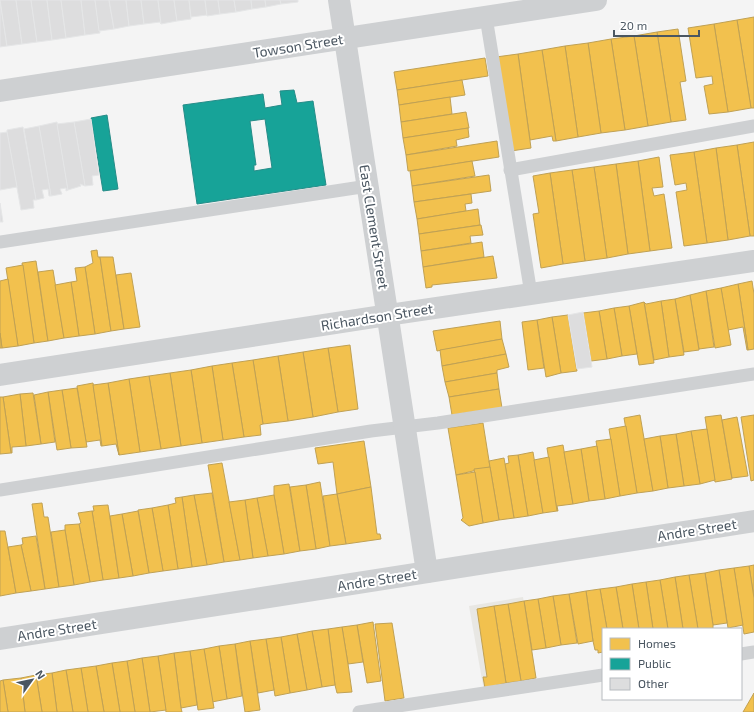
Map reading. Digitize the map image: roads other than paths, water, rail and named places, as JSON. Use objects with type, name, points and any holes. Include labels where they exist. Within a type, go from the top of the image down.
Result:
[{"type":"street","name":"East Clement Street","points":[[339,0],[427,572]]},
{"type":"street","name":"Towson Street","points":[[0,91],[596,0]]},
{"type":"street","name":"Richardson Street","points":[[0,375],[388,315],[754,261]]},
{"type":"street","name":"Andre Street","points":[[0,639],[754,521]]},
{"type":"lane","points":[[486,17],[531,294]]},
{"type":"lane","points":[[510,170],[754,126]]},
{"type":"lane","points":[[0,242],[368,186]]},
{"type":"lane","points":[[0,490],[754,374]]},
{"type":"lane","points":[[742,654],[754,652]]},
{"type":"lane","points":[[359,712],[602,675]]}]
